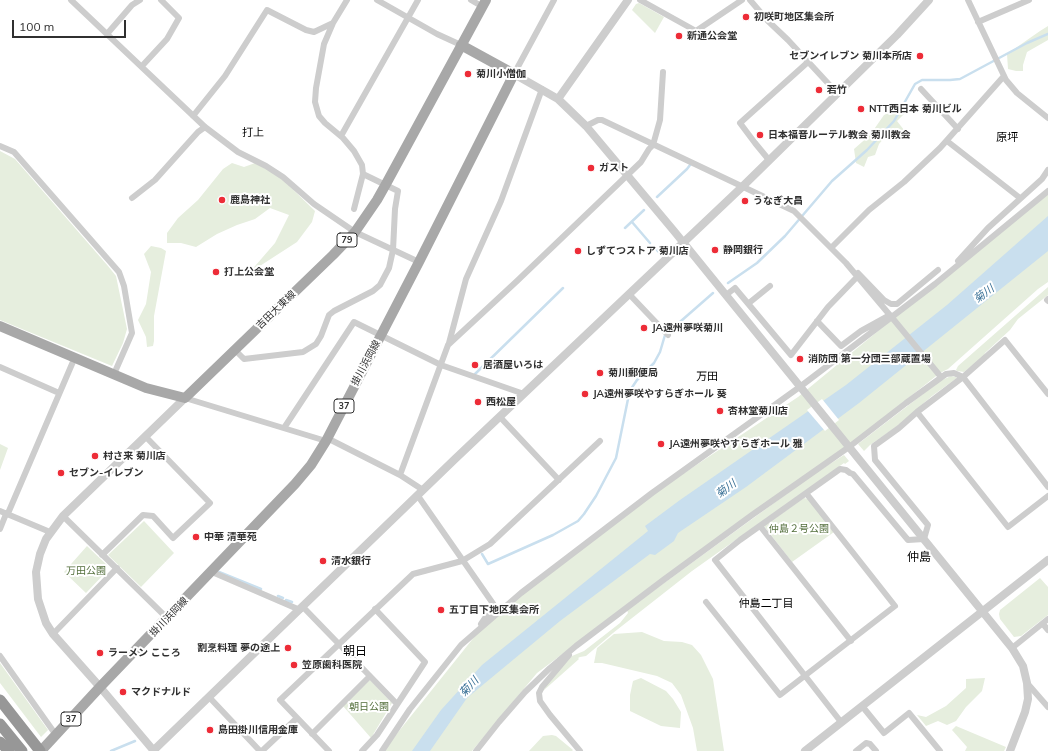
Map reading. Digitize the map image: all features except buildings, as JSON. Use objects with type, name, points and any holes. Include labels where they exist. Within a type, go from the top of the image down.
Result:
[{"type":"highway","points":[[0,700],[39,749]]},
{"type":"highway","points":[[0,724],[22,751]]},
{"type":"highway","points":[[0,742],[9,751]]},
{"type":"main road","points":[[485,3],[461,45],[514,74]]},
{"type":"main road","name":"吉田大東線","points":[[185,398],[355,232],[386,184],[461,45]]},
{"type":"main road","name":"掛川浜岡線","points":[[39,749],[56,735],[100,687],[296,484],[311,465],[326,440],[419,262],[514,74]]},
{"type":"main road","points":[[0,326],[146,388],[185,398]]},
{"type":"street","points":[[71,0],[205,127],[238,152],[275,172],[314,204],[355,232],[419,262]]},
{"type":"street","points":[[107,34],[132,5],[140,0]]},
{"type":"street","points":[[142,66],[167,39],[179,18],[161,0]]},
{"type":"street","points":[[347,0],[333,23],[324,44],[315,102],[319,116],[354,150],[362,165],[363,174],[354,209]]},
{"type":"street","points":[[377,0],[437,34],[461,45]]},
{"type":"street","points":[[341,136],[418,0]]},
{"type":"street","points":[[471,0],[485,3]]},
{"type":"street","points":[[554,0],[514,74],[558,99],[586,126],[802,388],[1012,648],[1023,666],[1027,683],[1028,699],[1025,712],[1010,751]]},
{"type":"street","points":[[558,99],[628,0]]},
{"type":"street","points":[[640,0],[696,31],[742,0]]},
{"type":"street","points":[[750,0],[768,21],[788,40],[837,93]]},
{"type":"street","points":[[477,631],[494,605],[462,561],[420,493],[400,475],[326,440],[185,398],[63,516],[50,532],[40,554],[35,578],[41,610],[46,623],[53,634],[100,687],[153,751],[420,493],[742,187],[897,35],[929,0]]},
{"type":"street","points":[[968,0],[1004,76],[1017,93],[1048,118]]},
{"type":"street","points":[[978,22],[1029,0]]},
{"type":"street","points":[[193,116],[225,76],[267,10],[306,30],[314,32],[333,23]]},
{"type":"street","points":[[769,160],[740,123],[808,62]]},
{"type":"street","points":[[448,345],[641,162],[649,149],[654,145],[660,120],[663,72]]},
{"type":"street","points":[[831,248],[869,210],[904,182],[947,141],[1004,76]]},
{"type":"street","points":[[400,475],[448,345],[466,279],[501,201],[542,89]]},
{"type":"street","points":[[920,89],[958,129]]},
{"type":"street","points":[[586,126],[598,120],[602,120],[794,211],[846,263],[940,376]]},
{"type":"street","points":[[132,198],[155,180],[198,132],[205,127]]},
{"type":"street","points":[[947,141],[1020,198]]},
{"type":"street","points":[[0,146],[14,152],[119,272],[124,286],[132,333],[114,374]]},
{"type":"street","points":[[944,277],[988,228],[1042,179],[1048,170]]},
{"type":"street","points":[[235,350],[244,359],[302,352],[316,344],[321,336],[329,315],[373,291],[380,285],[389,268],[393,250],[395,208],[398,191],[363,174]]},
{"type":"street","points":[[382,751],[410,709],[461,645],[521,593],[652,493],[802,388],[944,277],[1048,191]]},
{"type":"street","points":[[846,263],[864,278],[884,300],[891,304],[897,304],[938,270]]},
{"type":"street","points":[[724,293],[735,288],[791,355],[828,307],[857,276]]},
{"type":"street","points":[[749,303],[770,286]]},
{"type":"street","points":[[629,294],[667,333]]},
{"type":"street","points":[[817,321],[841,346],[861,331],[892,317]]},
{"type":"street","points":[[284,428],[354,322],[441,365],[524,394]]},
{"type":"street","points":[[924,539],[928,525],[875,460],[874,446],[899,428],[1005,340],[1048,394]]},
{"type":"street","points":[[0,529],[75,357]]},
{"type":"street","points":[[0,367],[60,393]]},
{"type":"street","points":[[476,751],[525,692],[576,646],[662,581],[848,446],[940,376],[954,373],[962,377],[1048,487]]},
{"type":"street","points":[[917,412],[1008,527],[1048,496]]},
{"type":"street","points":[[500,417],[559,480]]},
{"type":"street","points":[[102,555],[143,515],[153,516],[173,538],[210,503],[145,436]]},
{"type":"street","points":[[329,751],[280,700],[413,574],[462,561],[490,544],[600,441]]},
{"type":"street","points":[[841,722],[715,560],[840,469],[846,470],[853,474],[908,540],[924,539]]},
{"type":"street","points":[[706,602],[780,695],[895,606],[806,493]]},
{"type":"street","points":[[0,511],[50,532]]},
{"type":"street","points":[[63,516],[167,618]]},
{"type":"street","points":[[760,526],[851,641]]},
{"type":"street","points":[[805,751],[1048,560]]},
{"type":"street","points":[[53,634],[117,568]]},
{"type":"street","points":[[212,572],[301,608],[397,704]]},
{"type":"street","points":[[362,751],[377,735],[425,662],[375,609]]},
{"type":"street","points":[[1012,648],[1045,621],[1048,630]]},
{"type":"street","points":[[576,646],[542,687],[539,693],[540,701],[580,751]]},
{"type":"street","points":[[0,656],[56,735]]},
{"type":"street","points":[[312,734],[370,676]]},
{"type":"street","points":[[1027,683],[1048,707]]},
{"type":"street","points":[[209,697],[261,751],[297,718]]},
{"type":"street","points":[[862,706],[884,733],[909,713],[940,751]]},
{"type":"street","points":[[856,751],[866,744],[870,744],[876,751]]},
{"type":"green space","points":[[639,3],[664,17],[655,33],[632,10],[636,4]]},
{"type":"green space","points":[[1048,26],[1048,40],[1027,52],[1023,65],[1023,71],[1008,69],[1007,54]]},
{"type":"green space","points":[[906,105],[907,111],[897,121],[904,130],[899,134],[885,137],[879,144],[875,155],[868,157],[864,167],[856,163],[854,149],[870,135],[884,115]]},
{"type":"green space","points":[[0,151],[15,159],[116,276],[127,329],[123,343],[112,366],[0,320]]},
{"type":"green space","points":[[258,162],[275,172],[315,211],[312,222],[297,242],[249,273],[275,243],[289,215],[270,208],[255,219],[217,234],[196,247],[181,243],[167,243],[167,233],[178,218],[198,200],[223,169],[232,163],[244,167]]},
{"type":"green space","points":[[1048,191],[1048,282],[1038,289],[948,369],[940,373],[855,440],[644,593],[537,673],[472,751],[383,751],[483,626],[635,506],[798,397]]},
{"type":"green space","points":[[151,246],[161,248],[166,251],[154,316],[154,341],[153,346],[147,347],[146,337],[138,320],[146,304],[151,272],[144,254]]},
{"type":"green space","points":[[1048,287],[1048,295],[1018,319],[1010,330],[985,353],[984,356],[964,372],[956,370],[958,366]]},
{"type":"green space","points":[[951,376],[957,378],[932,396],[896,427],[864,451],[858,444],[940,381]]},
{"type":"green space","points":[[0,444],[8,448],[0,470]]},
{"type":"green space","points":[[844,455],[849,461],[845,464],[844,463],[692,571],[586,656],[578,658],[579,659],[543,691],[549,681],[572,656],[584,651],[620,623],[628,613],[627,610],[814,474]]},
{"type":"green space","name":"仲島２号公園","points":[[804,498],[808,499],[834,532],[792,562],[764,526]]},
{"type":"green space","points":[[144,521],[174,553],[141,587],[108,555]]},
{"type":"green space","name":"万田公園","points":[[87,546],[107,565],[107,571],[86,593],[64,572]]},
{"type":"green space","points":[[1040,578],[1048,587],[1048,615],[1021,636],[1014,637],[1000,619],[1000,610]]},
{"type":"green space","points":[[642,632],[664,641],[682,642],[692,645],[701,655],[713,679],[724,751],[697,751],[693,728],[681,695],[672,683],[657,676],[602,663],[594,663],[597,648],[614,634]]},
{"type":"green space","points":[[0,663],[48,730],[41,737],[0,683]]},
{"type":"green space","points":[[641,678],[666,691],[673,699],[681,712],[680,728],[661,726],[630,711],[630,695],[633,681]]},
{"type":"green space","points":[[985,678],[982,691],[966,707],[956,721],[947,725],[938,721],[926,726],[917,715],[926,717],[946,706],[966,688],[966,679]]},
{"type":"green space","name":"朝日公園","points":[[370,680],[392,703],[371,738],[343,706]]},
{"type":"green space","points":[[956,726],[1006,747],[1004,751],[965,751],[967,747],[952,730]]},
{"type":"green space","points":[[543,736],[556,736],[573,750],[529,751]]},
{"type":"water","name":"菊川","points":[[1048,216],[1048,251],[859,403],[746,487],[678,533],[674,541],[655,555],[650,554],[560,621],[467,698],[430,751],[412,751],[441,710],[482,665],[648,531],[645,526],[846,385],[947,305]]},
{"type":"pier","points":[[822,399],[839,420],[825,431],[807,410]]},
{"type":"waterway","points":[[728,283],[757,263],[785,236],[832,181],[867,150],[894,121],[915,84],[922,80],[960,79],[1027,43],[1048,34]]},
{"type":"waterway","points":[[657,197],[690,165]]},
{"type":"waterway","points":[[625,228],[644,210]]},
{"type":"waterway","points":[[632,222],[650,243]]},
{"type":"waterway","points":[[655,248],[659,252]]},
{"type":"waterway","points":[[475,374],[563,288]]},
{"type":"waterway","points":[[482,554],[488,564],[553,535],[578,521],[596,496],[616,458],[631,389],[637,380],[654,363],[660,352],[665,335],[713,293]]},
{"type":"waterway","points":[[219,572],[261,589]]},
{"type":"waterway","points":[[278,596],[283,598]]},
{"type":"waterway","points":[[286,600],[292,602]]},
{"type":"waterway","points":[[111,751],[135,741]]},
{"type":"place","name":"初咲町地区集会所","points":[[746,17]]},
{"type":"place","name":"新通公会堂","points":[[679,36]]},
{"type":"place","name":"セブンイレブン 菊川本所店","points":[[920,56]]},
{"type":"place","name":"菊川小僧伽","points":[[468,74]]},
{"type":"place","name":"若竹","points":[[819,90]]},
{"type":"place","name":"NTT西日本 菊川ビル","points":[[861,109]]},
{"type":"place","name":"日本福音ルーテル教会 菊川教会","points":[[760,135]]},
{"type":"place","name":"ガスト","points":[[591,168]]},
{"type":"place","name":"鹿島神社","points":[[222,200]]},
{"type":"place","name":"うなぎ大昌","points":[[745,201]]},
{"type":"place","name":"静岡銀行","points":[[715,250]]},
{"type":"place","name":"しずてつストア 菊川店","points":[[578,251]]},
{"type":"place","name":"打上公会堂","points":[[216,272]]},
{"type":"place","name":"JA遠州夢咲菊川","points":[[644,328]]},
{"type":"place","name":"消防団 第一分団三部蔵置場","points":[[800,359]]},
{"type":"place","name":"居酒屋いろは","points":[[475,365]]},
{"type":"place","name":"菊川郵便局","points":[[600,373]]},
{"type":"place","name":"JA遠州夢咲やすらぎホール 葵","points":[[585,394]]},
{"type":"place","name":"西松屋","points":[[478,402]]},
{"type":"place","name":"杏林堂菊川店","points":[[720,411]]},
{"type":"place","name":"JA遠州夢咲やすらぎホール 雅","points":[[661,444]]},
{"type":"place","name":"村さ来 菊川店","points":[[95,456]]},
{"type":"place","name":"セブン-イレブン","points":[[61,473]]},
{"type":"place","name":"中華 清華苑","points":[[196,537]]},
{"type":"place","name":"清水銀行","points":[[323,561]]},
{"type":"place","name":"五丁目下地区集会所","points":[[441,610]]},
{"type":"place","name":"割烹料理 夢の途上","points":[[288,648]]},
{"type":"place","name":"ラーメン こころ","points":[[100,653]]},
{"type":"place","name":"笠原歯科医院","points":[[294,665]]},
{"type":"place","name":"マクドナルド","points":[[123,692]]},
{"type":"place","name":"島田掛川信用金庫","points":[[210,730]]},
{"type":"district","name":"打上","points":[[253,133]]},
{"type":"district","name":"原坪","points":[[1007,138]]},
{"type":"district","name":"万田","points":[[707,377]]},
{"type":"district","name":"仲島","points":[[919,557]]},
{"type":"district","name":"仲島二丁目","points":[[766,604]]},
{"type":"district","name":"朝日","points":[[355,651]]}]
